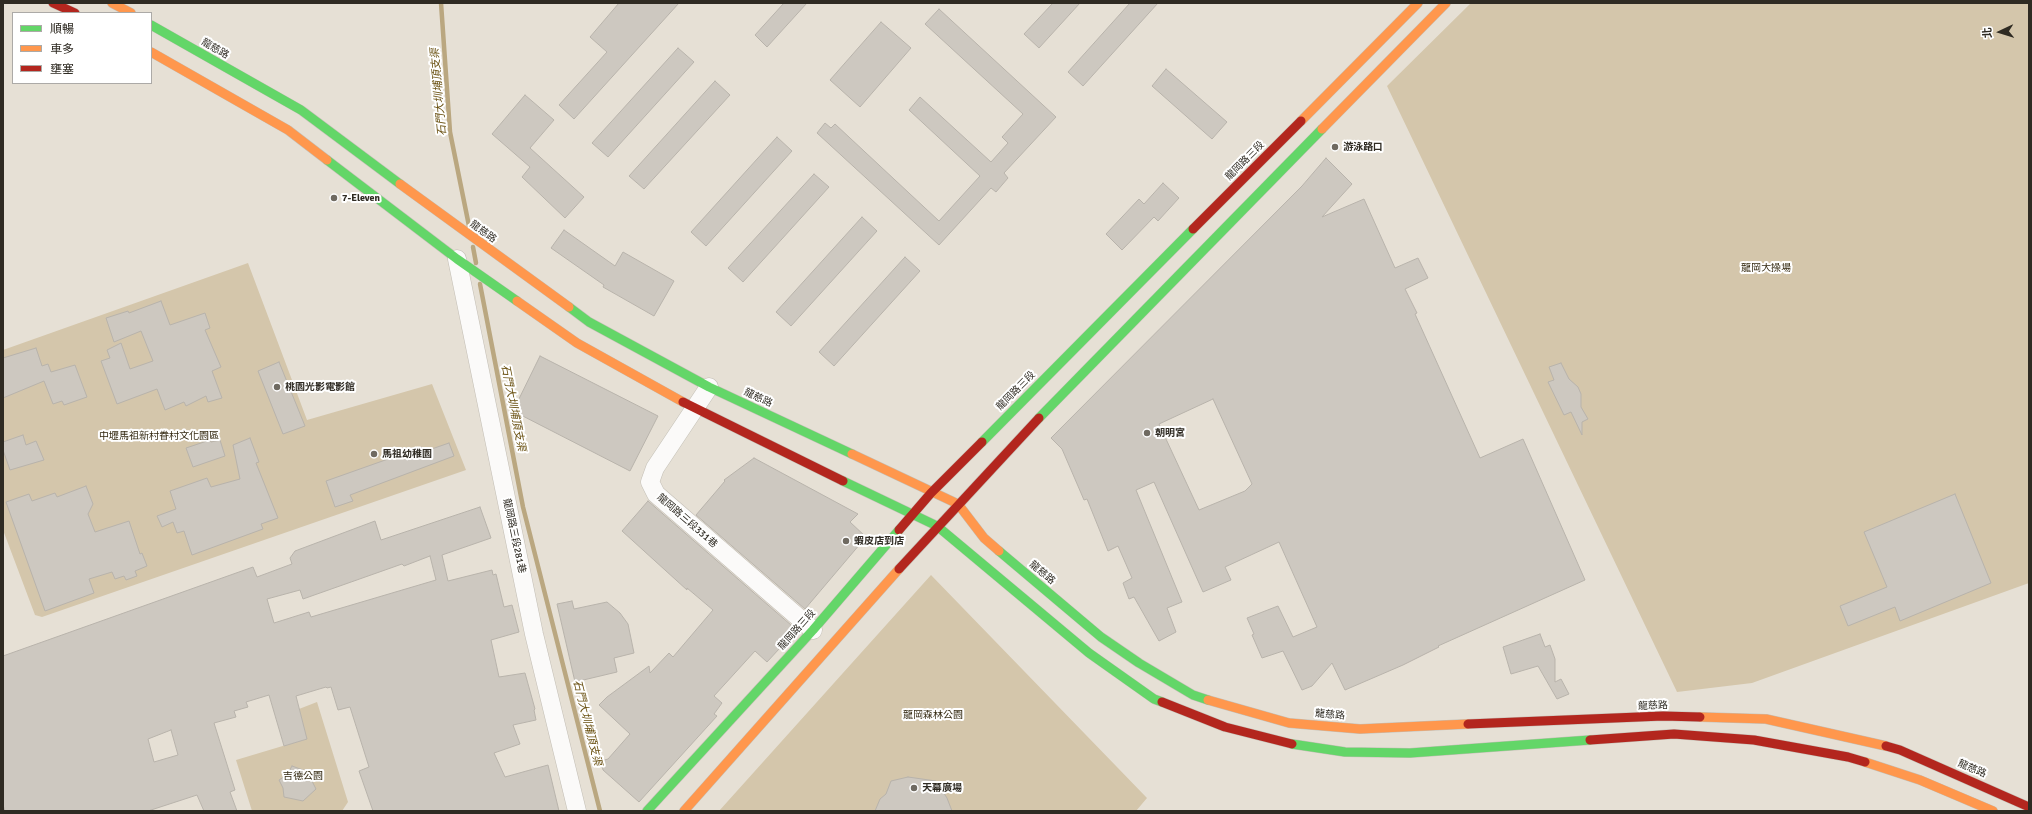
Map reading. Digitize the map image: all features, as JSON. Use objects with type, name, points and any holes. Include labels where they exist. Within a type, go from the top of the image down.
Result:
[{"type":"street","points":[[53,3],[73,12]]},
{"type":"street","points":[[112,3],[129,12]]},
{"type":"street","name":"龍岡路三段","points":[[647,811],[813,630],[911,514],[931,493],[1418,3]]},
{"type":"street","points":[[684,811],[937,526],[1073,382],[1446,3]]},
{"type":"street","name":"龍慈路","points":[[152,26],[301,110],[450,222],[589,322],[709,387],[931,493],[958,504],[984,538],[1101,637],[1139,663],[1193,695],[1243,711],[1289,723],[1360,729],[1663,716],[1766,719],[1833,733],[1900,750],[2014,799],[2029,807]]},
{"type":"street","points":[[152,53],[288,130],[457,260],[577,343],[694,408],[937,526],[1089,653],[1154,699],[1225,727],[1283,743],[1345,752],[1410,753],[1674,734],[1754,740],[1848,757],[1920,780],[1993,811]]},
{"type":"street","name":"龍岡路三段281巷","points":[[457,260],[532,626],[577,811]]},
{"type":"street","name":"龍岡路三段331巷","points":[[709,387],[655,468],[650,482],[656,494],[813,630]]},
{"type":"street","points":[[2007,811],[2014,799]]},
{"type":"green space","name":"龍岡大操場","points":[[1471,3],[2029,3],[2029,583],[1752,683],[1677,692],[1387,86]]},
{"type":"green space","name":"中壢馬祖新村眷村文化園區","points":[[248,263],[307,420],[432,384],[466,470],[42,617],[35,615],[3,530],[3,350]]},
{"type":"green space","name":"龍岡森林公園","points":[[931,575],[1147,798],[1136,811],[719,811]]},
{"type":"green space","name":"吉德公園","points":[[317,702],[348,802],[342,811],[252,811],[236,760],[306,739],[299,709]]},
{"type":"building","points":[[619,3],[679,3],[574,119],[559,105],[607,52],[590,37]]},
{"type":"building","points":[[784,3],[807,3],[767,47],[755,35]]},
{"type":"building","points":[[1053,3],[1080,3],[1039,48],[1024,34]]},
{"type":"building","points":[[1130,3],[1158,3],[1083,86],[1068,72]]},
{"type":"building","points":[[939,9],[1056,117],[1004,173],[1008,178],[996,192],[991,188],[939,245],[817,133],[825,123],[831,128],[835,124],[939,221],[980,176],[909,110],[920,97],[991,162],[1008,143],[1002,137],[1023,114],[925,24]]},
{"type":"building","points":[[881,22],[911,48],[860,107],[830,80]]},
{"type":"building","points":[[678,48],[694,62],[608,157],[592,143]]},
{"type":"building","points":[[1166,69],[1227,122],[1212,139],[1152,86]]},
{"type":"building","points":[[715,81],[730,95],[644,189],[629,176]]},
{"type":"building","points":[[525,95],[554,120],[530,148],[584,197],[565,218],[522,177],[530,167],[492,134]]},
{"type":"building","points":[[777,137],[792,151],[706,246],[691,232]]},
{"type":"building","points":[[1326,158],[1352,184],[1322,217],[1364,199],[1395,268],[1418,258],[1428,278],[1405,289],[1417,313],[1415,314],[1480,458],[1523,439],[1585,580],[1438,646],[1439,647],[1403,665],[1345,690],[1332,663],[1312,686],[1302,690],[1283,651],[1262,658],[1252,635],[1254,634],[1247,618],[1278,606],[1293,637],[1317,627],[1279,542],[1225,567],[1231,580],[1203,592],[1154,482],[1136,490],[1182,602],[1167,608],[1176,632],[1159,641],[1134,597],[1129,599],[1123,583],[1132,578],[1118,546],[1108,551],[1087,499],[1084,500],[1062,449],[1051,438],[1302,186]],"holes":[[[1213,399],[1252,484],[1245,491],[1199,510],[1159,424]]]},
{"type":"building","points":[[814,174],[829,187],[743,282],[728,268]]},
{"type":"building","points":[[1163,183],[1179,198],[1158,221],[1154,217],[1122,250],[1106,234],[1139,199],[1144,204]]},
{"type":"building","points":[[862,217],[877,231],[791,326],[776,312]]},
{"type":"building","points":[[564,230],[615,266],[623,252],[674,281],[654,316],[603,287],[604,285],[551,248]]},
{"type":"building","points":[[905,257],[920,271],[834,366],[819,352]]},
{"type":"building","points":[[161,301],[170,325],[205,313],[210,328],[205,330],[221,367],[212,371],[222,398],[208,402],[206,396],[186,406],[184,402],[165,410],[157,389],[117,404],[101,361],[110,358],[107,350],[121,343],[130,369],[153,361],[141,331],[114,342],[106,318],[128,311],[129,313]]},
{"type":"building","points":[[36,348],[42,366],[48,364],[51,372],[75,365],[87,397],[64,405],[62,401],[53,404],[44,381],[3,398],[3,358]]},
{"type":"building","points":[[540,356],[658,416],[630,471],[513,411]]},
{"type":"building","name":"桃園光影電影館","points":[[279,362],[305,426],[283,434],[258,371]]},
{"type":"building","points":[[1561,363],[1569,379],[1578,387],[1581,394],[1581,407],[1588,419],[1582,422],[1582,435],[1571,412],[1564,415],[1548,382],[1554,380],[1549,367]]},
{"type":"building","points":[[23,435],[26,445],[36,441],[44,460],[10,470],[3,450],[3,442]]},
{"type":"building","points":[[250,438],[259,462],[256,463],[278,518],[261,524],[263,529],[192,555],[184,531],[177,533],[173,522],[162,527],[157,516],[176,509],[170,491],[207,478],[211,487],[240,479],[233,445]]},
{"type":"building","points":[[210,440],[211,442],[220,440],[225,456],[193,467],[186,448]]},
{"type":"building","points":[[449,443],[454,456],[350,495],[353,501],[335,507],[326,481],[422,447],[423,452]]},
{"type":"building","points":[[754,458],[858,514],[850,522],[866,537],[805,609],[696,515],[725,481],[724,480]]},
{"type":"building","points":[[86,486],[93,504],[88,514],[95,532],[129,521],[140,554],[142,553],[147,566],[135,571],[137,576],[126,580],[124,576],[115,579],[112,572],[89,579],[94,593],[45,611],[6,502],[29,494],[32,501],[55,493],[57,497]]},
{"type":"building","points":[[1955,494],[1991,583],[1900,621],[1895,607],[1848,626],[1840,606],[1887,587],[1864,532]]},
{"type":"building","points":[[648,501],[791,625],[792,635],[767,662],[755,651],[714,696],[722,703],[714,714],[717,716],[639,802],[603,770],[601,761],[608,759],[630,734],[599,705],[607,697],[649,666],[650,673],[669,653],[673,657],[713,610],[687,588],[687,590],[622,531]]},
{"type":"building","points":[[480,507],[491,538],[442,555],[448,581],[492,570],[493,575],[496,574],[504,607],[512,605],[519,632],[491,640],[499,677],[525,673],[535,709],[536,720],[513,725],[520,744],[494,753],[505,777],[548,765],[559,811],[373,811],[359,771],[369,767],[350,707],[338,710],[331,687],[326,687],[296,696],[307,739],[284,746],[269,695],[246,702],[248,707],[234,711],[236,717],[214,723],[235,790],[230,792],[237,811],[204,811],[197,795],[148,811],[5,811],[3,805],[3,656],[253,567],[257,577],[292,564],[290,558],[295,551],[375,521],[381,540]],"holes":[[[430,556],[436,580],[311,617],[309,612],[274,623],[267,599],[300,590],[303,599],[402,564],[404,566]],[[171,730],[178,755],[154,762],[148,739]]]},
{"type":"building","points":[[572,601],[574,609],[607,602],[620,613],[628,624],[634,653],[614,658],[617,672],[575,682],[557,604]]},
{"type":"building","points":[[1540,634],[1545,647],[1550,645],[1555,659],[1555,682],[1561,679],[1569,694],[1557,699],[1538,666],[1511,674],[1503,647]]},
{"type":"building","points":[[292,766],[303,770],[312,770],[312,781],[316,789],[303,801],[284,797],[283,788],[279,780],[287,775]]},
{"type":"building","name":"天幕廣場","points":[[908,777],[936,781],[947,798],[952,811],[875,811],[880,799],[886,794],[891,781]]},
{"type":"waterway","name":"石門大圳埔頂支渠","points":[[441,3],[450,132],[469,226]]},
{"type":"waterway","name":"石門大圳埔頂支渠","points":[[473,247],[476,263]]},
{"type":"waterway","name":"石門大圳埔頂支渠","points":[[480,284],[523,507],[600,811]]},
{"type":"traffic: fast","points":[[152,26],[301,110],[400,184]]},
{"type":"traffic: fast","points":[[1039,418],[1322,129]]},
{"type":"traffic: fast","points":[[327,160],[457,259],[517,301]]},
{"type":"traffic: fast","points":[[982,442],[1193,229]]},
{"type":"traffic: fast","points":[[569,307],[589,322],[709,387],[852,454]]},
{"type":"traffic: fast","points":[[843,481],[937,526],[1089,653],[1154,699],[1162,702]]},
{"type":"traffic: fast","points":[[647,811],[813,630],[899,530]]},
{"type":"traffic: fast","points":[[999,551],[1101,637],[1139,663],[1193,695],[1208,700]]},
{"type":"traffic: fast","points":[[1292,744],[1345,752],[1410,753],[1590,740]]},
{"type":"traffic: slow","points":[[112,3],[129,12]]},
{"type":"traffic: slow","points":[[1301,121],[1418,3]]},
{"type":"traffic: slow","points":[[1322,129],[1446,3]]},
{"type":"traffic: slow","points":[[152,53],[288,130],[327,160]]},
{"type":"traffic: slow","points":[[400,184],[569,307]]},
{"type":"traffic: slow","points":[[517,301],[577,343],[683,402]]},
{"type":"traffic: slow","points":[[852,454],[958,504],[984,538],[999,551]]},
{"type":"traffic: slow","points":[[684,811],[899,569]]},
{"type":"traffic: slow","points":[[1208,700],[1289,723],[1360,729],[1468,724]]},
{"type":"traffic: slow","points":[[1700,717],[1766,719],[1886,746]]},
{"type":"traffic: slow","points":[[1865,762],[1920,780],[1993,811]]},
{"type":"traffic: jam","points":[[53,3],[73,12]]},
{"type":"traffic: jam","points":[[1193,229],[1301,121]]},
{"type":"traffic: jam","points":[[683,402],[843,481]]},
{"type":"traffic: jam","points":[[899,569],[1039,418]]},
{"type":"traffic: jam","points":[[899,530],[931,493],[982,442]]},
{"type":"traffic: jam","points":[[1162,702],[1225,727],[1292,744]]},
{"type":"traffic: jam","points":[[1468,724],[1663,716],[1700,717]]},
{"type":"traffic: jam","points":[[1590,740],[1674,734],[1754,740],[1848,757],[1865,762]]},
{"type":"traffic: jam","points":[[1886,746],[1900,750],[2029,807]]},
{"type":"place","name":"游泳路口","points":[[1335,147]]},
{"type":"place","name":"7-Eleven","points":[[334,198]]},
{"type":"place","name":"桃園光影電影館","points":[[277,387]]},
{"type":"place","name":"朝明宮","points":[[1147,433]]},
{"type":"place","name":"馬祖幼稚園","points":[[374,454]]},
{"type":"place","name":"蝦皮店到店","points":[[846,541]]},
{"type":"place","name":"天幕廣場","points":[[914,788]]}]
